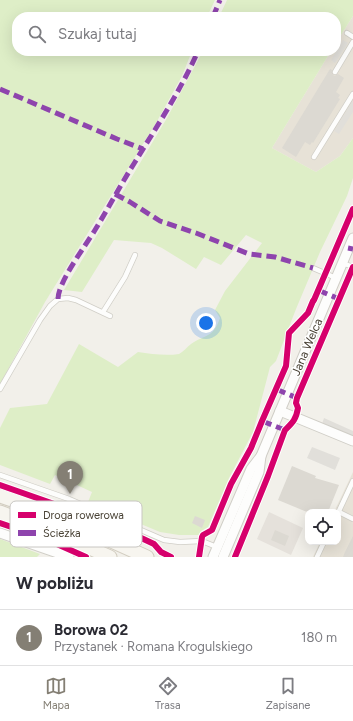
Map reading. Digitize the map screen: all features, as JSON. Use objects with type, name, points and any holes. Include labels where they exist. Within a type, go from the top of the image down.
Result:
[{"type":"main road","points":[[0,496],[15,501]]},
{"type":"main road","points":[[0,512],[10,516]]},
{"type":"main road","points":[[89,547],[110,557]]},
{"type":"main road","points":[[125,547],[147,557]]},
{"type":"street","name":"Jana Welca","points":[[213,557],[222,552],[251,469],[261,456],[353,238]]},
{"type":"street","points":[[280,411],[353,441]]},
{"type":"street","points":[[0,533],[10,536]]},
{"type":"street","points":[[40,547],[69,557]]},
{"type":"lane","points":[[347,33],[353,37]]},
{"type":"lane","points":[[335,72],[353,42]]},
{"type":"lane","points":[[314,157],[353,94]]},
{"type":"lane","points":[[103,312],[125,277],[135,255]]},
{"type":"lane","points":[[342,263],[353,267]]},
{"type":"lane","points":[[313,268],[336,278]]},
{"type":"lane","points":[[0,389],[40,320],[50,306],[58,299],[68,298],[76,300],[110,316]]},
{"type":"lane","points":[[0,475],[73,501]]},
{"type":"lane","points":[[339,509],[353,481]]},
{"type":"lane","points":[[341,513],[353,519]]},
{"type":"lane","points":[[142,531],[164,540],[175,542],[202,541],[222,552]]},
{"type":"lane","points":[[317,557],[323,545]]},
{"type":"shaded area","points":[[353,16],[353,138],[340,156],[316,172],[272,148],[328,56],[341,56],[341,35]]},
{"type":"shaded area","points":[[343,40],[348,43],[341,54],[341,43]]},
{"type":"shaded area","points":[[333,56],[340,56],[335,63],[331,60]]},
{"type":"shaded area","points":[[353,100],[353,112],[339,134],[334,131]]},
{"type":"shaded area","points":[[324,418],[353,431],[353,437],[322,424]]},
{"type":"shaded area","points":[[312,447],[340,458],[335,470],[307,458]]},
{"type":"shaded area","points":[[353,472],[353,557],[313,557],[319,545],[341,545],[341,509],[335,509]]},
{"type":"shaded area","points":[[269,512],[303,528],[291,555],[257,539]]},
{"type":"green space","points":[[0,0],[215,0],[209,12],[12,12],[12,56],[190,56],[182,76],[156,123],[45,302],[0,384]]},
{"type":"green space","points":[[227,0],[353,0],[353,16],[341,35],[341,12],[221,12]]},
{"type":"green space","points":[[200,56],[328,56],[272,148],[316,172],[340,156],[353,138],[353,178],[347,196],[320,252],[276,361],[270,367],[253,432],[229,478],[208,527],[201,531],[199,535],[179,535],[160,532],[142,524],[142,501],[88,501],[92,492],[55,475],[50,484],[0,465],[0,428],[10,408],[47,404],[79,344],[118,367],[138,352],[164,355],[179,354],[191,344],[208,335],[215,329],[220,318],[215,310],[225,291],[262,243],[246,235],[221,265],[204,257],[196,269],[151,243],[114,240],[82,292],[64,290],[167,118]]},
{"type":"green space","points":[[0,539],[10,543],[10,547],[21,547],[40,554],[37,557],[0,557]]},
{"type":"building","points":[[330,69],[332,70],[333,75],[335,76],[338,74],[344,78],[336,92],[340,95],[338,98],[340,99],[313,143],[312,142],[310,145],[305,142],[296,157],[282,148]]},
{"type":"building","points":[[292,466],[316,476],[315,478],[339,485],[329,509],[305,509],[305,511],[278,500]]},
{"type":"building","points":[[195,516],[205,520],[202,528],[192,523]]},
{"type":"building","points":[[275,530],[289,536],[285,546],[271,540]]},
{"type":"building","points":[[353,536],[353,557],[343,557],[345,552]]},
{"type":"marked path","points":[[215,12],[220,0]]},
{"type":"marked path","points":[[58,299],[59,292],[67,274],[168,108],[196,56]]},
{"type":"marked path","points":[[0,89],[143,149]]},
{"type":"marked path","points":[[115,194],[160,221],[196,233],[249,254],[275,257],[313,268]]},
{"type":"marked path","points":[[348,248],[353,249]]},
{"type":"marked path","points":[[318,290],[339,299]]},
{"type":"marked path","points":[[276,389],[297,398]]},
{"type":"marked path","points":[[262,421],[285,430]]},
{"type":"cycle path","points":[[314,300],[353,209]]},
{"type":"cycle path","points":[[235,557],[285,430],[296,416],[298,408],[296,403],[297,398],[353,267]]},
{"type":"cycle path","points":[[199,557],[202,537],[212,530],[231,484],[251,448],[286,366],[289,333],[308,313],[313,301]]},
{"type":"cycle path","points":[[0,485],[46,501]]},
{"type":"cycle path","points":[[0,523],[10,526]]},
{"type":"cycle path","points":[[142,538],[154,544],[161,552],[171,557]]},
{"type":"cycle path","points":[[64,547],[86,557]]},
{"type":"place","name":"Borowa 02","points":[[70,494]]}]
